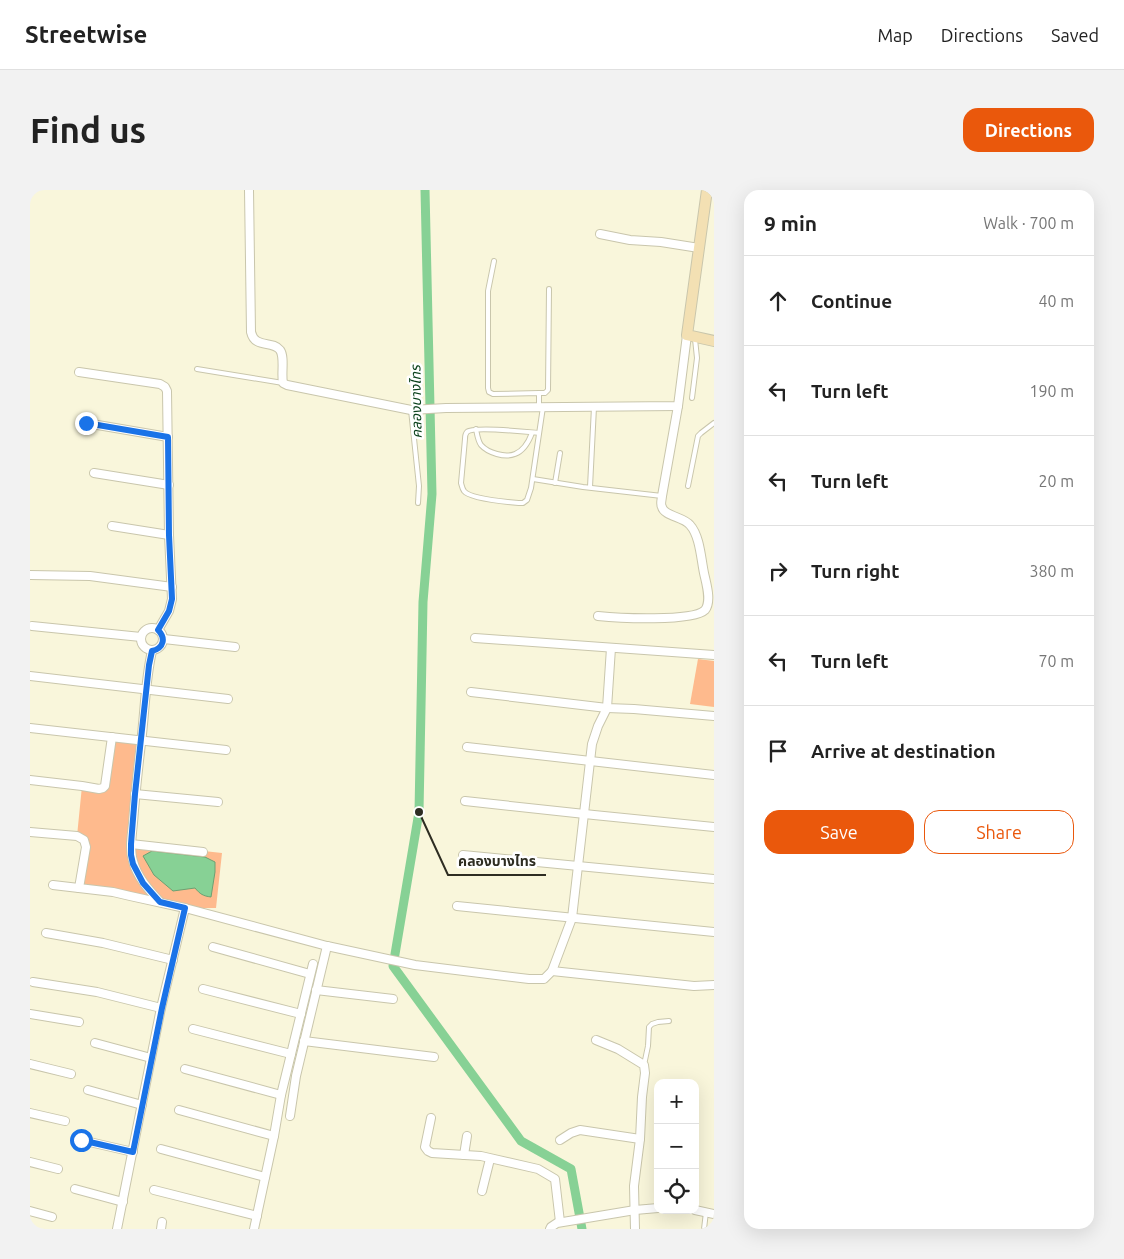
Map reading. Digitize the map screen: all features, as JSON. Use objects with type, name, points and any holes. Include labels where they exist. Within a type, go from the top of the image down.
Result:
[{"type":"street","points":[[249,190],[252,338],[280,349],[282,355],[282,380],[287,385],[412,410],[678,406]]},
{"type":"street","points":[[598,616],[642,619],[690,616],[704,611],[708,605],[706,583],[697,538],[690,524],[664,512],[662,508],[662,496],[691,336],[699,248],[707,190]]},
{"type":"street","points":[[600,234],[630,240],[661,242],[699,248]]},
{"type":"street","points":[[691,336],[714,341]]},
{"type":"street","points":[[79,372],[160,384],[167,390],[172,599],[169,611],[158,630]]},
{"type":"street","points":[[86,423],[168,437]]},
{"type":"street","points":[[94,473],[169,485]]},
{"type":"street","points":[[112,526],[169,535]]},
{"type":"street","points":[[30,575],[90,576],[172,587]]},
{"type":"street","points":[[32,626],[141,637]]},
{"type":"street","points":[[153,628],[162,634],[164,640],[160,648],[152,651],[146,649],[141,644],[141,637],[143,632],[153,628]]},
{"type":"street","points":[[476,638],[714,655]]},
{"type":"street","points":[[164,640],[235,647]]},
{"type":"street","points":[[53,885],[113,892],[160,902],[327,946],[415,965],[529,979],[544,978],[552,971],[572,918],[592,744],[598,726],[608,708],[611,648]]},
{"type":"street","points":[[152,651],[135,794],[131,855],[133,864],[143,883],[160,902]]},
{"type":"street","points":[[30,676],[228,699]]},
{"type":"street","points":[[471,692],[608,708],[714,716]]},
{"type":"street","points":[[30,728],[226,750]]},
{"type":"street","points":[[30,780],[103,788],[105,786],[112,737]]},
{"type":"street","points":[[467,747],[714,775]]},
{"type":"street","points":[[135,794],[218,802]]},
{"type":"street","points":[[465,801],[714,827]]},
{"type":"street","points":[[30,832],[77,836],[84,840],[86,847],[79,888]]},
{"type":"street","points":[[131,844],[203,852]]},
{"type":"street","points":[[462,855],[714,879]]},
{"type":"street","points":[[457,906],[714,932]]},
{"type":"street","points":[[117,1229],[151,1058],[185,908]]},
{"type":"street","points":[[46,933],[103,943],[173,960]]},
{"type":"street","points":[[290,1116],[296,1076],[327,946]]},
{"type":"street","points":[[212,947],[310,974]]},
{"type":"street","points":[[254,1229],[281,1095],[313,964]]},
{"type":"street","points":[[552,971],[694,986],[714,986]]},
{"type":"street","points":[[33,982],[97,992],[162,1008]]},
{"type":"street","points":[[203,989],[301,1014]]},
{"type":"street","points":[[316,990],[393,999]]},
{"type":"street","points":[[30,1014],[79,1022]]},
{"type":"street","points":[[193,1029],[291,1054]]},
{"type":"street","points":[[596,1040],[629,1055],[644,1065],[640,1139],[634,1186],[635,1229]]},
{"type":"street","points":[[304,1041],[434,1057]]},
{"type":"street","points":[[95,1043],[151,1058]]},
{"type":"street","points":[[30,1064],[71,1074]]},
{"type":"street","points":[[185,1069],[281,1095]]},
{"type":"street","points":[[88,1090],[142,1105]]},
{"type":"street","points":[[179,1110],[274,1136]]},
{"type":"street","points":[[30,1113],[65,1122]]},
{"type":"street","points":[[431,1118],[425,1147],[432,1153],[481,1156],[538,1169],[555,1179],[563,1222]]},
{"type":"street","points":[[560,1140],[580,1130],[640,1139]]},
{"type":"street","points":[[464,1155],[466,1136]]},
{"type":"street","points":[[81,1140],[133,1152]]},
{"type":"street","points":[[161,1148],[265,1177]]},
{"type":"street","points":[[482,1191],[490,1158]]},
{"type":"street","points":[[30,1162],[58,1169]]},
{"type":"street","points":[[75,1189],[123,1202]]},
{"type":"street","points":[[154,1190],[257,1216]]},
{"type":"street","points":[[550,1229],[550,1227],[557,1223],[654,1208]]},
{"type":"street","points":[[30,1212],[52,1217]]},
{"type":"lane","points":[[494,260],[488,291],[489,392],[493,394],[545,393],[548,390],[549,289]]},
{"type":"lane","points":[[691,336],[698,358],[692,398]]},
{"type":"lane","points":[[197,369],[282,380]]},
{"type":"lane","points":[[538,433],[469,430],[464,439],[461,483],[463,489],[473,496],[519,503],[527,500],[533,479],[541,407],[539,393]]},
{"type":"lane","points":[[590,487],[594,407]]},
{"type":"lane","points":[[412,410],[419,486],[418,503]]},
{"type":"lane","points":[[688,486],[698,436],[714,423]]},
{"type":"lane","points":[[476,429],[481,444],[498,454],[514,454],[522,449],[532,433]]},
{"type":"lane","points":[[555,482],[560,453]]},
{"type":"lane","points":[[533,479],[662,496]]},
{"type":"lane","points":[[644,1065],[650,1027],[658,1022],[669,1021]]},
{"type":"lane","points":[[704,1229],[710,1213]]},
{"type":"shaded area","points":[[698,659],[714,661],[714,707],[690,704]]},
{"type":"shaded area","points":[[108,736],[142,741],[131,843],[222,853],[216,908],[185,908],[79,888],[85,837],[77,836],[82,786],[104,788]]},
{"type":"shaded area","points":[[152,851],[205,857],[215,862],[211,897],[198,892],[195,888],[173,891],[154,875],[143,856]]},
{"type":"waterway","name":"คลองบางไทร","points":[[425,190],[432,494],[423,602],[419,812],[393,966],[521,1141],[571,1169],[582,1229]]},
{"type":"place","name":"คลองบางไทร","points":[[419,812]]},
{"type":"route","points":[[81,1140],[133,1152],[162,1008],[185,908],[160,902],[143,883],[133,864],[131,855],[135,794],[149,665],[152,651],[160,648],[163,644],[162,634],[158,630],[169,611],[172,599],[168,437],[86,423]]}]
